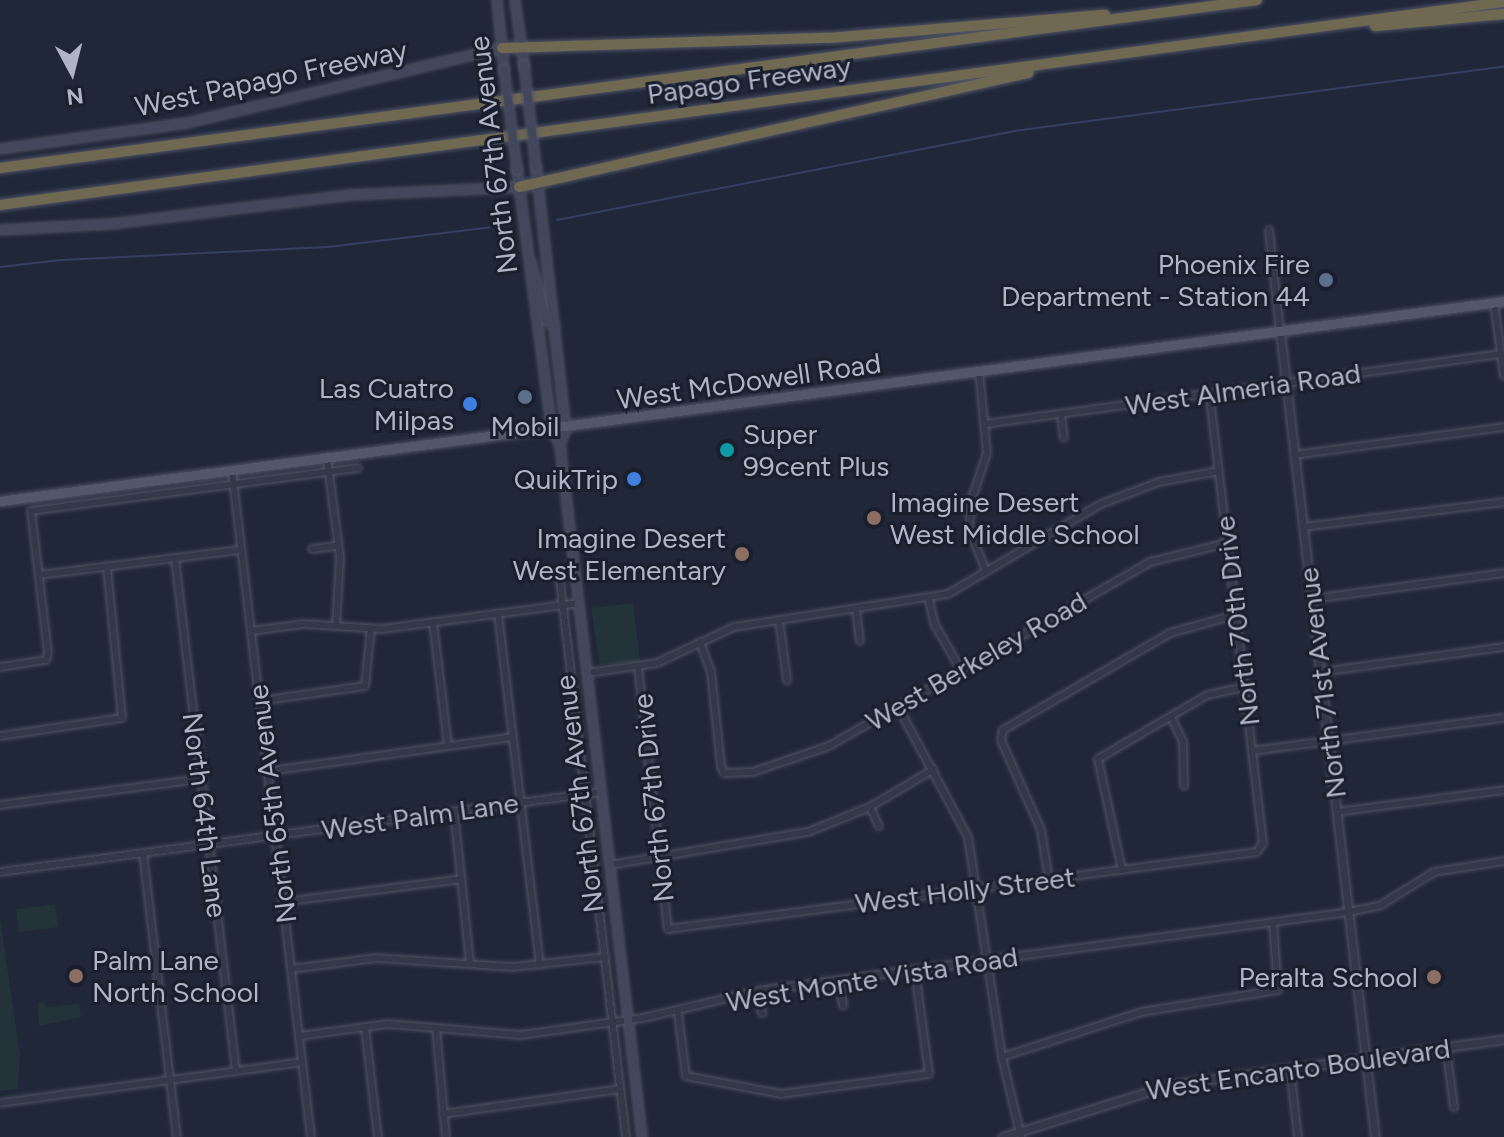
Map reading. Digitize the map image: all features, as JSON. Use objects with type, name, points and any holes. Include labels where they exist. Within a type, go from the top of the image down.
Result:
[{"type":"highway","name":"Papago Freeway","points":[[0,168],[1257,0]]},
{"type":"highway","name":"Papago Freeway","points":[[0,205],[1504,2]]},
{"type":"highway","points":[[502,48],[829,38],[1171,12]]},
{"type":"highway","points":[[1289,31],[1504,14]]},
{"type":"highway","points":[[513,187],[538,184],[857,107],[1092,59]]},
{"type":"main road","name":"North 67th Avenue","points":[[497,0],[517,169],[513,187],[521,212],[552,431],[560,445],[642,1137]]},
{"type":"main road","name":"North 67th Avenue","points":[[515,0],[566,429],[560,445]]},
{"type":"main road","name":"West Papago Freeway","points":[[0,149],[187,123],[502,48]]},
{"type":"main road","points":[[0,230],[111,224],[352,195],[513,187]]},
{"type":"main road","points":[[526,250],[546,320],[555,326]]},
{"type":"main road","name":"West McDowell Road","points":[[0,501],[552,431],[1499,302]]},
{"type":"street","name":"North 71st Avenue","points":[[1269,230],[1375,1137]]},
{"type":"street","points":[[1499,302],[1504,376]]},
{"type":"street","name":"West Almeria Road","points":[[985,424],[1501,354]]},
{"type":"street","points":[[979,371],[987,453],[969,518],[972,543],[986,571]]},
{"type":"street","name":"North 70th Drive","points":[[1209,393],[1261,848]]},
{"type":"street","points":[[1061,415],[1064,438]]},
{"type":"street","points":[[1294,455],[1504,427]]},
{"type":"street","points":[[327,459],[338,546],[336,626]]},
{"type":"street","points":[[0,667],[46,660],[31,511],[358,468]]},
{"type":"street","name":"North 65th Avenue","points":[[232,471],[311,1137]]},
{"type":"street","points":[[587,673],[638,667],[734,627],[929,600],[1117,498],[1159,482],[1219,471]]},
{"type":"street","points":[[1303,527],[1504,502]]},
{"type":"street","name":"West Berkeley Road","points":[[700,642],[711,672],[724,773],[753,772],[809,756],[1150,562],[1227,543]]},
{"type":"street","points":[[312,549],[338,546]]},
{"type":"street","points":[[39,575],[241,550]]},
{"type":"street","name":"North 64th Lane","points":[[175,558],[236,1071]]},
{"type":"street","points":[[0,736],[122,718],[107,567]]},
{"type":"street","points":[[1312,599],[1504,573]]},
{"type":"street","name":"North 67th Avenue","points":[[560,581],[626,1137]]},
{"type":"street","points":[[929,600],[935,625],[961,670]]},
{"type":"street","points":[[251,631],[336,626],[371,628],[579,603]]},
{"type":"street","points":[[856,609],[860,641]]},
{"type":"street","points":[[498,613],[540,965]]},
{"type":"street","points":[[1049,880],[1034,808],[1000,734],[1170,633],[1235,615]]},
{"type":"street","points":[[779,620],[787,680]]},
{"type":"street","points":[[433,622],[448,746]]},
{"type":"street","points":[[259,701],[365,686],[371,628]]},
{"type":"street","points":[[1321,672],[1504,647]]},
{"type":"street","name":"North 67th Drive","points":[[638,667],[668,929]]},
{"type":"street","points":[[1122,870],[1096,763],[1207,695],[1244,687]]},
{"type":"street","points":[[898,707],[968,837],[1002,1057],[1020,1134]]},
{"type":"street","points":[[1171,717],[1183,742],[1184,786]]},
{"type":"street","points":[[1252,751],[1504,718]]},
{"type":"street","points":[[269,771],[513,737]]},
{"type":"street","points":[[610,865],[772,842],[870,807],[934,769]]},
{"type":"street","points":[[0,805],[199,779]]},
{"type":"street","points":[[1337,812],[1504,790]]},
{"type":"street","name":"West Palm Lane","points":[[0,872],[601,792]]},
{"type":"street","points":[[870,807],[879,826]]},
{"type":"street","points":[[454,811],[470,964]]},
{"type":"street","name":"West Holly Street","points":[[668,929],[1049,880],[1261,848]]},
{"type":"street","points":[[143,853],[177,1137]]},
{"type":"street","name":"West Monte Vista Road","points":[[299,1036],[365,1027],[436,1028],[521,1035],[628,1021],[678,1013],[757,991],[1349,912],[1381,905],[1434,872],[1504,861]]},
{"type":"street","points":[[283,902],[462,879]]},
{"type":"street","points":[[1002,1057],[1141,1012],[1278,990],[1273,922]]},
{"type":"street","points":[[291,969],[376,958],[540,965],[605,957]]},
{"type":"street","points":[[678,1013],[686,1076],[781,1094],[929,1074],[915,970]]},
{"type":"street","points":[[839,980],[843,1006]]},
{"type":"street","points":[[757,991],[762,1013]]},
{"type":"street","points":[[365,1027],[378,1137]]},
{"type":"street","points":[[436,1028],[446,1137]]},
{"type":"street","name":"West Encanto Boulevard","points":[[1002,1137],[1020,1134],[1139,1091],[1504,1039]]},
{"type":"street","points":[[1446,1047],[1454,1107]]},
{"type":"street","points":[[0,1103],[302,1062]]},
{"type":"street","points":[[1290,1068],[1298,1137]]},
{"type":"street","points":[[443,1114],[620,1089]]},
{"type":"shaded area","points":[[633,603],[640,661],[600,665],[591,608]]},
{"type":"shaded area","points":[[55,904],[58,927],[18,932],[16,909]]},
{"type":"shaded area","points":[[0,918],[20,1055],[18,1089],[0,1091]]},
{"type":"shaded area","points":[[45,1002],[46,1008],[79,1004],[81,1017],[39,1026],[38,1003]]},
{"type":"waterway","points":[[557,220],[1021,130],[1504,66]]},
{"type":"waterway","points":[[0,267],[61,260],[328,247],[510,225]]},
{"type":"place","name":"Phoenix Fire Department - Station 44","points":[[1326,280]]},
{"type":"place","name":"Mobil","points":[[525,397]]},
{"type":"place","name":"Las Cuatro Milpas","points":[[470,404]]},
{"type":"place","name":"Super 99cent Plus","points":[[727,450]]},
{"type":"place","name":"QuikTrip","points":[[634,479]]},
{"type":"place","name":"Imagine Desert West Middle School","points":[[874,518]]},
{"type":"place","name":"Imagine Desert West Elementary","points":[[742,554]]},
{"type":"place","name":"Palm Lane North School","points":[[76,976]]},
{"type":"place","name":"Peralta School","points":[[1434,977]]}]
